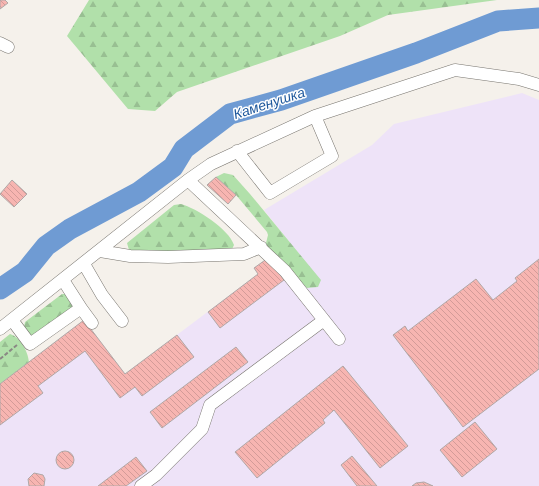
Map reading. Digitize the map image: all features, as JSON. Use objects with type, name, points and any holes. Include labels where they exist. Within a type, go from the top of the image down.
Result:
[{"type":"lane","points":[[0,329],[84,264],[188,180],[211,164],[237,151],[315,116],[455,70],[519,79],[539,85]]},
{"type":"lane","points":[[237,151],[270,193],[332,156],[315,116]]},
{"type":"lane","points":[[188,180],[285,271],[339,339]]},
{"type":"lane","points":[[100,251],[131,261],[244,254],[261,247]]},
{"type":"lane","points":[[84,264],[102,295],[122,321]]},
{"type":"lane","points":[[62,280],[92,323]]},
{"type":"lane","points":[[12,320],[30,344],[81,308]]},
{"type":"lane","points":[[141,486],[156,475],[202,429],[210,405],[324,320]]},
{"type":"path","points":[[0,359],[26,339]]},
{"type":"shaded area","points":[[522,93],[539,100],[539,486],[0,486],[0,384],[84,320],[125,374],[258,274],[254,268],[268,258],[302,258],[264,210],[372,145],[394,124]]},
{"type":"green space","points":[[89,0],[497,0],[388,15],[340,36],[177,92],[155,111],[128,109],[67,36]]},
{"type":"green space","points":[[224,173],[233,175],[321,280],[318,287],[307,288],[265,247],[268,235],[267,232],[236,195],[216,177]]},
{"type":"green space","points":[[181,204],[195,210],[226,232],[234,245],[232,249],[133,254],[129,250],[127,243],[174,205]]},
{"type":"green space","points":[[62,294],[68,294],[75,307],[33,339],[24,327],[25,322]]},
{"type":"green space","points":[[10,334],[17,338],[23,345],[29,362],[0,384],[0,342]]},
{"type":"building","points":[[0,0],[5,0],[8,3],[0,9]]},
{"type":"building","points":[[216,177],[236,195],[228,204],[207,185]]},
{"type":"building","points":[[12,180],[27,194],[14,207],[0,194]]},
{"type":"building","points":[[268,258],[284,280],[220,328],[208,312],[258,274],[254,268]]},
{"type":"building","points":[[539,259],[539,369],[463,427],[393,335],[405,326],[408,331],[476,279],[493,300],[517,281],[515,278]]},
{"type":"building","points":[[84,320],[125,374],[177,335],[194,357],[142,396],[135,387],[120,398],[85,351],[38,386],[43,393],[0,425],[0,384]]},
{"type":"building","points":[[236,347],[248,362],[162,428],[150,412]]},
{"type":"building","points":[[343,366],[408,446],[380,468],[334,410],[323,420],[325,423],[257,478],[235,452]]},
{"type":"building","points":[[475,422],[497,449],[462,477],[440,450]]},
{"type":"building","points":[[65,451],[71,454],[74,460],[71,466],[65,469],[59,466],[56,460],[59,454]]},
{"type":"building","points":[[352,456],[377,486],[357,486],[341,465]]},
{"type":"building","points":[[136,457],[147,471],[126,486],[98,486]]},
{"type":"building","points":[[34,473],[43,475],[45,479],[44,486],[29,486],[28,479]]},
{"type":"building","points":[[424,482],[433,486],[412,486],[416,483]]},
{"type":"waterway","name":"Каменушка","points":[[0,289],[25,272],[46,246],[70,229],[139,192],[173,167],[184,149],[230,114],[281,100],[416,53],[498,21],[539,18]]}]
